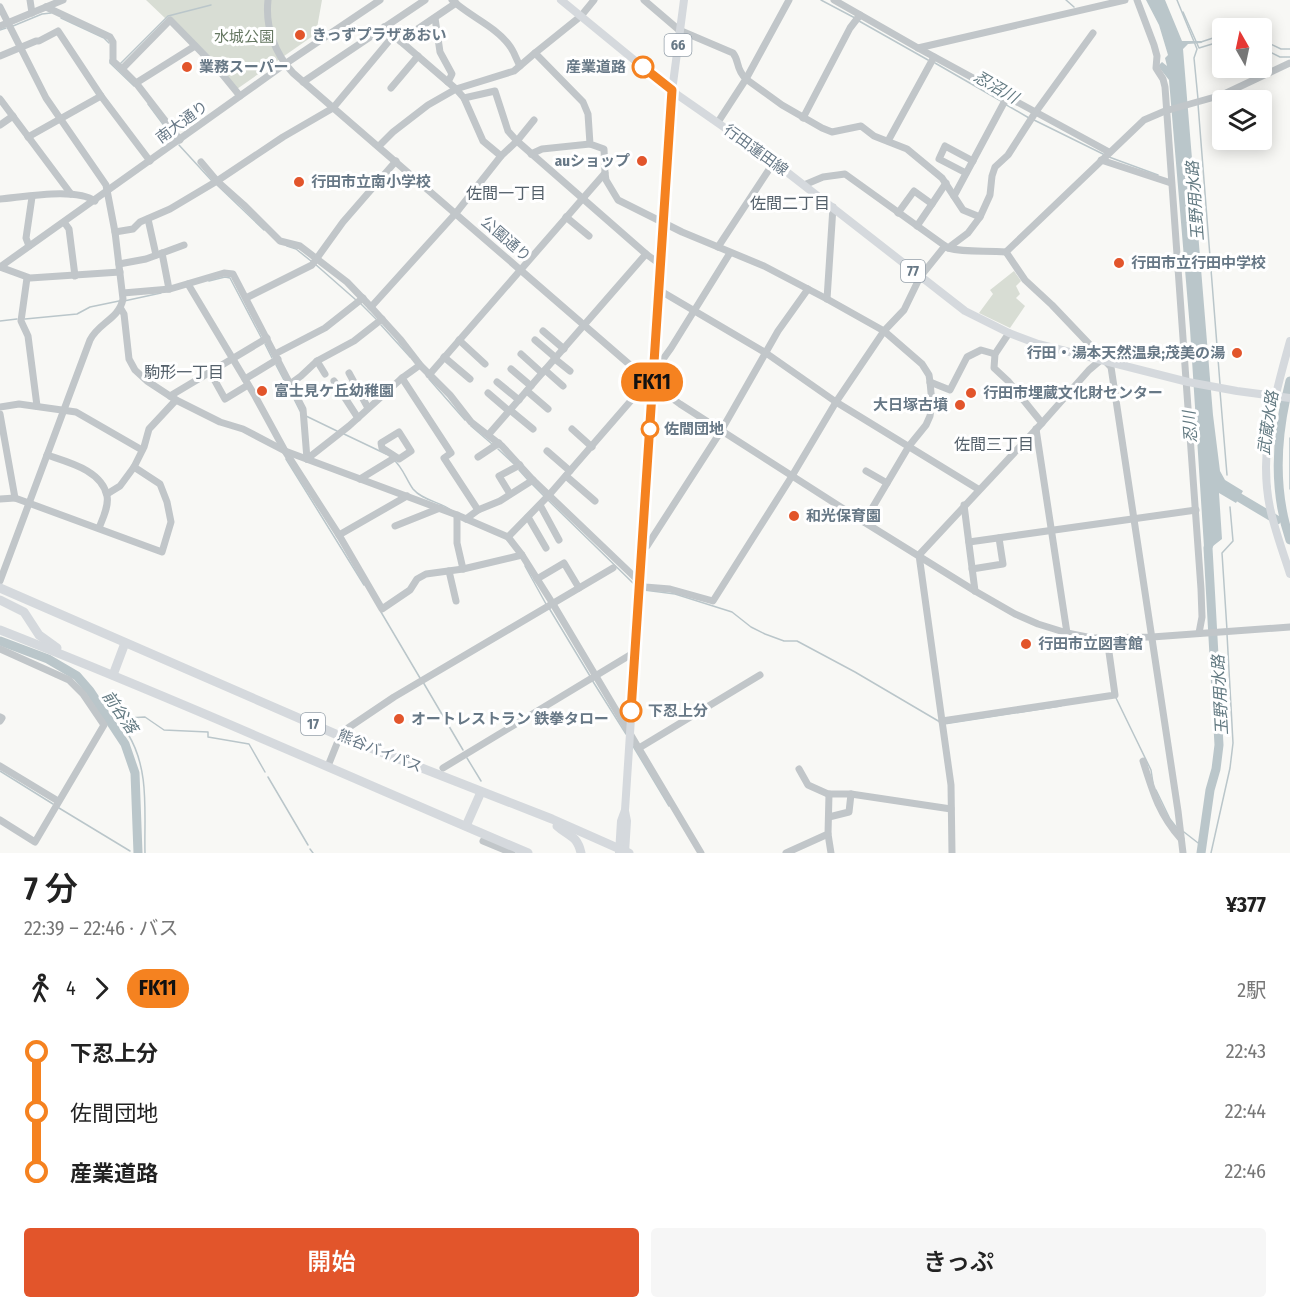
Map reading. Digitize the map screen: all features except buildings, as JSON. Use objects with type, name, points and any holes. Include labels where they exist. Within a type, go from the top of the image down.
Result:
[{"type":"highway","name":"熊谷バイパス","points":[[0,588],[340,736],[552,819],[624,852]]},
{"type":"highway","points":[[0,600],[24,612],[45,641],[77,660]]},
{"type":"highway","name":"17","points":[[0,630],[113,675],[528,853]]},
{"type":"highway","points":[[113,675],[125,643]]},
{"type":"highway","points":[[466,826],[481,792]]},
{"type":"highway","name":"17","points":[[552,819],[560,829],[574,837],[581,853]]},
{"type":"main road","name":"行田蓮田線","points":[[561,0],[672,90],[774,162],[965,311],[1009,333],[1038,344],[1187,381]]},
{"type":"main road","name":"66","points":[[624,852],[621,820],[625,810],[640,586],[650,382],[654,366],[672,90],[684,0]]},
{"type":"main road","points":[[1290,340],[1269,425],[1266,455],[1270,507],[1290,574]]},
{"type":"main road","name":"77","points":[[1187,381],[1218,388],[1290,398]]},
{"type":"street","points":[[30,0],[32,13]]},
{"type":"street","points":[[4,24],[63,0]]},
{"type":"street","name":"公園通り","points":[[268,0],[270,32],[285,64],[650,382],[721,431],[975,591],[1030,621],[1067,633],[1107,638],[1290,627]]},
{"type":"street","name":"南大通り","points":[[0,267],[285,64],[380,0]]},
{"type":"street","points":[[303,82],[425,0]]},
{"type":"street","points":[[379,146],[428,105],[456,89],[520,66],[581,16],[594,0]]},
{"type":"street","points":[[644,0],[680,30],[733,53],[738,71],[746,79],[803,118],[832,132],[861,126],[874,136],[907,149],[946,183],[963,210],[980,217]]},
{"type":"street","points":[[718,122],[746,79],[789,0]]},
{"type":"street","points":[[834,0],[1109,152]]},
{"type":"street","points":[[918,48],[1125,0]]},
{"type":"street","points":[[1137,0],[1157,56],[1156,68],[1163,79],[1167,110],[1196,510],[1201,633]]},
{"type":"street","points":[[400,40],[435,18],[454,2],[510,45],[520,66]]},
{"type":"street","points":[[0,7],[4,24],[46,98],[105,181],[115,232],[129,359],[135,370],[173,398],[220,422],[243,429],[285,451],[440,508],[508,537],[537,579],[550,606],[639,748],[701,853]]},
{"type":"street","points":[[46,7],[110,37],[113,42],[112,61],[136,83],[180,140]]},
{"type":"street","points":[[803,118],[850,28],[860,15]]},
{"type":"street","points":[[435,18],[440,52],[452,74],[448,82]]},
{"type":"street","points":[[122,69],[170,20],[218,69],[240,96]]},
{"type":"street","points":[[384,27],[456,89],[464,98],[483,141],[501,156]]},
{"type":"street","points":[[0,56],[58,31],[101,96],[150,161]]},
{"type":"street","points":[[201,162],[217,181],[280,241],[300,246],[347,282],[400,339],[429,375],[450,395],[471,422],[499,443],[640,586],[670,589],[713,601],[836,402],[884,331],[904,310],[920,277],[946,247],[968,233],[980,217],[990,195],[995,167],[1008,155],[1035,113],[1093,33]]},
{"type":"street","points":[[115,232],[134,229],[140,222],[170,209],[333,108],[394,35]]},
{"type":"street","points":[[136,83],[195,46]]},
{"type":"street","points":[[535,53],[583,102],[588,114],[590,144]]},
{"type":"street","points":[[391,88],[418,56]]},
{"type":"street","points":[[888,141],[934,57]]},
{"type":"street","points":[[804,185],[823,177],[844,174],[946,247],[963,252],[983,250],[1006,252],[1144,120],[1167,110],[1222,95],[1290,63]]},
{"type":"street","points":[[464,98],[495,91],[508,131],[517,141],[661,265]]},
{"type":"street","points":[[28,137],[101,96]]},
{"type":"street","points":[[954,196],[1007,97]]},
{"type":"street","points":[[0,99],[71,194]]},
{"type":"street","points":[[0,125],[13,116]]},
{"type":"street","points":[[371,307],[456,213],[501,156],[534,120]]},
{"type":"street","points":[[531,154],[542,149],[590,144],[604,150],[605,173],[609,187],[618,200],[730,253],[764,266],[827,299],[884,331],[922,364],[929,375],[932,403],[930,416],[926,425],[909,446],[864,522]]},
{"type":"street","points":[[966,173],[939,159],[945,146],[973,161]]},
{"type":"street","points":[[1101,160],[1171,183]]},
{"type":"street","points":[[246,298],[312,265],[343,222],[396,161]]},
{"type":"street","points":[[718,247],[774,162]]},
{"type":"street","points":[[429,375],[605,173]]},
{"type":"street","points":[[917,226],[946,183]]},
{"type":"street","points":[[898,213],[914,191],[932,204]]},
{"type":"street","points":[[0,199],[71,194],[87,196],[94,201]]},
{"type":"street","points":[[29,246],[26,238],[32,197]]},
{"type":"street","points":[[827,299],[832,207]]},
{"type":"street","points":[[566,217],[589,236]]},
{"type":"street","points":[[148,219],[169,289]]},
{"type":"street","points":[[64,222],[69,229],[75,276]]},
{"type":"street","points":[[119,264],[147,259],[184,245]]},
{"type":"street","points":[[1006,252],[1025,280],[1111,367],[1183,853]]},
{"type":"street","points":[[654,366],[661,362],[730,253]]},
{"type":"street","points":[[489,434],[646,254]]},
{"type":"street","points":[[0,267],[27,278],[120,272]]},
{"type":"street","points":[[0,581],[93,334],[122,302],[189,286],[224,273],[233,274],[304,414],[307,459]]},
{"type":"street","points":[[27,278],[20,319],[27,336],[37,406]]},
{"type":"street","points":[[189,286],[247,382],[285,451],[339,535],[382,609],[410,590],[417,579],[426,574],[463,569],[520,556]]},
{"type":"street","points":[[642,550],[647,546],[721,431],[766,352],[808,289]]},
{"type":"street","points":[[659,290],[766,352],[836,402],[978,489]]},
{"type":"street","points":[[210,372],[225,399],[275,359],[325,328],[363,298]]},
{"type":"street","points":[[290,384],[317,360],[354,341],[382,319]]},
{"type":"street","points":[[543,331],[564,349]]},
{"type":"street","points":[[1009,333],[995,354],[994,368],[1008,381],[1039,426],[1051,531],[1067,633]]},
{"type":"street","points":[[107,494],[120,486],[134,467],[149,429],[173,398],[264,339]]},
{"type":"street","points":[[459,340],[485,364]]},
{"type":"street","points":[[535,340],[570,371]]},
{"type":"street","points":[[930,382],[950,390],[967,357],[981,350],[995,354]]},
{"type":"street","points":[[521,354],[563,386]]},
{"type":"street","points":[[444,357],[470,379]]},
{"type":"street","points":[[952,853],[951,785],[919,555],[1089,369],[1102,359]]},
{"type":"street","points":[[317,360],[325,374]]},
{"type":"street","points":[[307,459],[420,365]]},
{"type":"street","points":[[511,369],[548,409]]},
{"type":"street","points":[[349,373],[368,408]]},
{"type":"street","points":[[402,378],[451,453],[444,458],[478,510]]},
{"type":"street","points":[[334,381],[358,418]]},
{"type":"street","points":[[497,382],[519,400]]},
{"type":"street","points":[[508,537],[540,505],[650,382]]},
{"type":"street","points":[[488,393],[533,429]]},
{"type":"street","points":[[0,407],[19,404],[76,412],[142,450]]},
{"type":"street","points":[[0,414],[15,498]]},
{"type":"street","points":[[572,429],[592,447]]},
{"type":"street","points":[[478,457],[499,443]]},
{"type":"street","points":[[546,451],[595,501]]},
{"type":"street","points":[[47,455],[81,466],[102,484],[107,494],[107,503],[99,528]]},
{"type":"street","points":[[360,479],[393,459]]},
{"type":"street","points":[[510,495],[499,476],[520,465]]},
{"type":"street","points":[[0,499],[15,498],[30,502],[162,552],[171,522],[167,502],[160,484],[134,467]]},
{"type":"street","points":[[866,471],[887,483]]},
{"type":"street","points":[[466,519],[533,480]]},
{"type":"street","points":[[339,535],[407,496]]},
{"type":"street","points":[[540,505],[559,540]]},
{"type":"street","points":[[964,505],[975,591]]},
{"type":"street","points":[[395,526],[440,508]]},
{"type":"street","points":[[969,542],[1196,510]]},
{"type":"street","points":[[455,515],[457,543],[463,569]]},
{"type":"street","points":[[528,517],[546,548]]},
{"type":"street","points":[[972,569],[1003,564],[999,538]]},
{"type":"street","points":[[537,579],[564,563],[579,588]]},
{"type":"street","points":[[328,766],[340,736],[355,723],[421,681],[613,568]]},
{"type":"street","points":[[449,571],[456,601]]},
{"type":"street","points":[[942,721],[1115,695],[1107,638]]},
{"type":"street","points":[[0,649],[69,680],[83,694],[104,725],[35,842],[0,820]]},
{"type":"street","points":[[443,768],[635,652]]},
{"type":"street","points":[[639,748],[760,675]]},
{"type":"street","points":[[1143,761],[1156,804],[1181,839]]},
{"type":"street","points":[[0,766],[57,805]]},
{"type":"street","points":[[799,769],[808,785],[828,794],[851,794],[951,809]]},
{"type":"street","points":[[828,794],[828,834],[831,853]]},
{"type":"street","points":[[829,817],[849,812],[851,794]]},
{"type":"street","points":[[786,853],[828,834]]},
{"type":"street","points":[[483,841],[512,853]]},
{"type":"green space","name":"水城公園","points":[[146,0],[322,0],[317,28],[320,31],[237,89],[210,56],[169,16],[166,19]]},
{"type":"green space","points":[[1014,271],[1021,281],[1016,286],[1020,294],[1016,298],[1025,306],[1010,328],[979,313],[993,294],[990,290]]},
{"type":"water","points":[[1146,0],[1165,0],[1182,41],[1201,41],[1202,43],[1188,44],[1183,49],[1213,415],[1220,471],[1225,480],[1243,491],[1236,503],[1219,493],[1222,539],[1213,546],[1204,547],[1190,329],[1169,80],[1158,66],[1162,62],[1167,66],[1165,58],[1168,55],[1159,25]]},
{"type":"waterway","name":"忍沼川","points":[[821,0],[855,18]]},
{"type":"waterway","points":[[1066,0],[1074,7]]},
{"type":"waterway","name":"玉野用水路","points":[[1177,0],[1197,49],[1194,58],[1198,99]]},
{"type":"waterway","points":[[120,64],[168,16],[211,5]]},
{"type":"waterway","name":"玉野用水路","points":[[1183,12],[1199,48],[1212,44]]},
{"type":"waterway","points":[[13,26],[42,14],[51,13]]},
{"type":"waterway","points":[[61,18],[104,38],[109,43]]},
{"type":"waterway","name":"忍沼川","points":[[859,21],[928,60]]},
{"type":"waterway","points":[[0,30],[6,28]]},
{"type":"waterway","points":[[1201,42],[1212,38]]},
{"type":"waterway","points":[[1272,45],[1281,49],[1290,49]]},
{"type":"waterway","points":[[1272,53],[1280,57],[1290,57]]},
{"type":"waterway","points":[[110,60],[110,63],[134,86]]},
{"type":"waterway","name":"忍沼川","points":[[935,63],[1001,101]]},
{"type":"waterway","points":[[148,104],[174,139]]},
{"type":"waterway","name":"忍沼川","points":[[1005,104],[1029,118]]},
{"type":"waterway","name":"玉野用水路","points":[[1198,104],[1220,384]]},
{"type":"waterway","name":"忍沼川","points":[[1034,120],[1105,155]]},
{"type":"waterway","points":[[179,145],[212,181]]},
{"type":"waterway","name":"忍沼川","points":[[1109,157],[1158,175]]},
{"type":"waterway","points":[[216,184],[264,230]]},
{"type":"waterway","points":[[287,246],[296,249],[311,261]]},
{"type":"waterway","points":[[315,264],[356,300]]},
{"type":"waterway","points":[[209,281],[230,278],[262,339]]},
{"type":"waterway","points":[[124,301],[161,293]]},
{"type":"waterway","points":[[25,319],[77,314],[90,307],[119,301]]},
{"type":"waterway","points":[[360,303],[376,319]]},
{"type":"waterway","points":[[0,321],[17,319]]},
{"type":"waterway","points":[[381,325],[410,357]]},
{"type":"waterway","points":[[265,344],[272,358]]},
{"type":"waterway","points":[[276,365],[286,384]]},
{"type":"waterway","points":[[429,379],[465,420]]},
{"type":"waterway","name":"武蔵水路","points":[[1290,381],[1285,401],[1278,460],[1280,500],[1290,540]]},
{"type":"waterway","name":"玉野用水路","points":[[1220,391],[1227,475]]},
{"type":"waterway","points":[[294,399],[300,411]]},
{"type":"waterway","points":[[306,416],[337,431]]},
{"type":"waterway","points":[[471,426],[492,444]]},
{"type":"waterway","points":[[344,434],[386,454]]},
{"type":"waterway","points":[[1290,438],[1290,489]]},
{"type":"waterway","points":[[498,449],[514,464]]},
{"type":"waterway","points":[[286,459],[364,585]]},
{"type":"waterway","points":[[394,460],[417,493],[451,510]]},
{"type":"waterway","points":[[519,470],[528,480]]},
{"type":"waterway","points":[[531,483],[545,497]]},
{"type":"waterway","points":[[1230,492],[1277,520]]},
{"type":"waterway","points":[[548,500],[635,585]]},
{"type":"waterway","name":"玉野用水路","points":[[1227,630],[1222,553],[1233,541],[1230,507]]},
{"type":"waterway","name":"忍川","points":[[1201,853],[1219,745],[1208,548],[1211,537]]},
{"type":"waterway","points":[[525,566],[546,604]]},
{"type":"waterway","points":[[644,590],[675,594],[732,612],[751,627],[765,634],[784,641],[797,641],[940,722]]},
{"type":"waterway","points":[[549,608],[590,676]]},
{"type":"waterway","points":[[381,612],[420,678]]},
{"type":"waterway","name":"玉野用水路","points":[[1211,853],[1230,768],[1233,743],[1227,634]]},
{"type":"waterway","name":"前谷落","points":[[0,641],[48,659],[77,676],[90,691],[125,744],[135,773],[138,853]]},
{"type":"waterway","points":[[592,680],[626,734]]},
{"type":"waterway","points":[[423,682],[463,750]]},
{"type":"waterway","points":[[1116,698],[1151,770],[1153,783]]},
{"type":"waterway","points":[[944,724],[1061,706]]},
{"type":"waterway","points":[[109,719],[145,717],[164,730],[208,732],[208,737],[249,744],[265,772]]},
{"type":"waterway","points":[[128,734],[140,762],[143,777],[145,853]]},
{"type":"waterway","points":[[633,746],[669,806]]},
{"type":"waterway","points":[[467,758],[481,781]]},
{"type":"waterway","points":[[0,771],[53,804]]},
{"type":"waterway","points":[[268,777],[308,845]]},
{"type":"waterway","points":[[1156,790],[1177,828]]},
{"type":"waterway","points":[[59,808],[130,851]]},
{"type":"waterway","points":[[1184,832],[1202,846]]},
{"type":"waterway","points":[[310,849],[313,853]]},
{"type":"bus line","name":"FK11","points":[[631,711],[672,90],[643,67]]},
{"type":"place","name":"きっずプラザあおい","points":[[300,35]]},
{"type":"place","name":"業務スーパー","points":[[187,67]]},
{"type":"place","name":"産業道路","points":[[643,67]]},
{"type":"place","name":"auショップ","points":[[642,161]]},
{"type":"place","name":"行田市立南小学校","points":[[299,182]]},
{"type":"place","name":"行田市立行田中学校","points":[[1119,263]]},
{"type":"place","name":"行田・湯本天然温泉;茂美の湯","points":[[1237,353]]},
{"type":"place","name":"富士見ケ丘幼稚園","points":[[262,391]]},
{"type":"place","name":"行田市埋蔵文化財センター","points":[[971,393]]},
{"type":"place","name":"大日塚古墳","points":[[960,405]]},
{"type":"place","name":"佐間団地","points":[[650,429]]},
{"type":"place","name":"和光保育園","points":[[794,516]]},
{"type":"place","name":"行田市立図書館","points":[[1026,644]]},
{"type":"place","name":"下忍上分","points":[[631,711]]},
{"type":"place","name":"オートレストラン 鉄拳タロー","points":[[399,719]]},
{"type":"district","name":"佐間一丁目","points":[[506,193]]},
{"type":"district","name":"佐間二丁目","points":[[790,203]]},
{"type":"district","name":"駒形一丁目","points":[[184,372]]},
{"type":"district","name":"佐間三丁目","points":[[994,444]]}]
